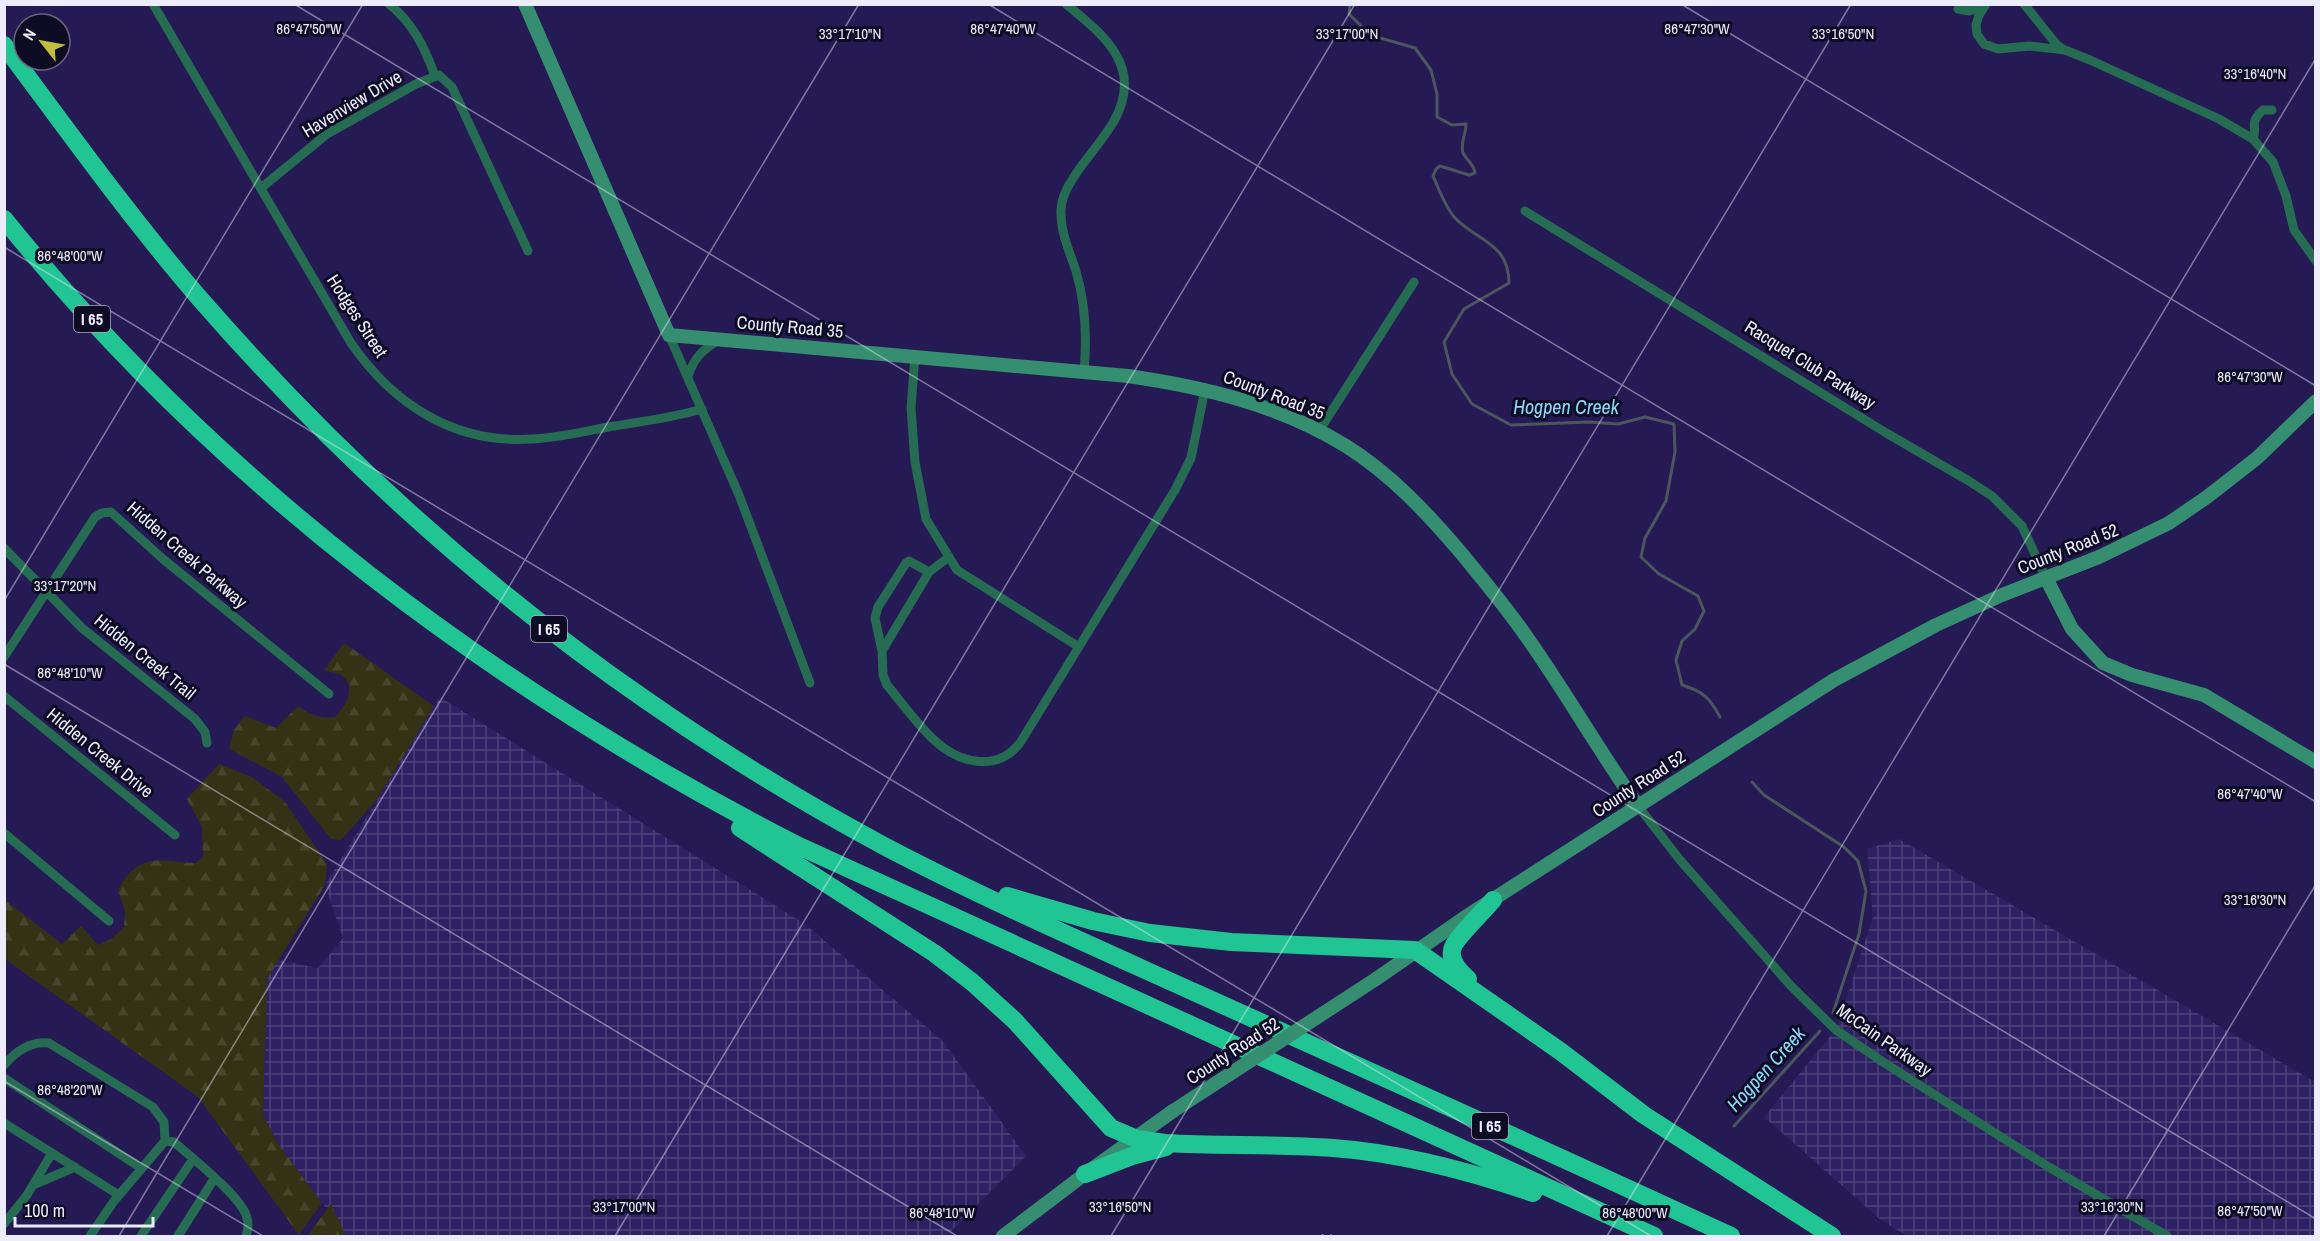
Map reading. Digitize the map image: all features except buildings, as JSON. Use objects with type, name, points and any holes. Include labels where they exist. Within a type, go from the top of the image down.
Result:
[{"type":"highway","name":"I 65","points":[[4,45],[99,172],[202,302],[296,403],[417,519],[523,609],[642,698],[756,772],[884,846],[960,884],[1731,1236]]},
{"type":"highway","name":"I 65","points":[[4,219],[60,284],[145,374],[229,456],[290,510],[346,557],[452,638],[579,723],[681,784],[801,847],[1654,1236]]},
{"type":"highway","points":[[579,723],[631,759],[934,953],[1009,1015],[1111,1128],[1137,1139],[1185,1144],[1335,1148],[1413,1159],[1513,1186],[1654,1236]]},
{"type":"highway","points":[[884,846],[1030,903],[1093,921],[1141,931],[1222,942],[1415,950],[1689,1146],[1832,1236]]},
{"type":"highway","points":[[1493,900],[1453,946],[1452,959],[1463,975],[1542,1039]]},
{"type":"highway","points":[[1085,1174],[1132,1156],[1185,1144]]},
{"type":"street","name":"Hodges Street","points":[[153,4],[362,358],[392,392],[428,418],[470,434],[493,438],[530,440],[702,410]]},
{"type":"street","points":[[389,4],[411,25],[435,76],[442,76],[452,87],[528,251]]},
{"type":"street","points":[[525,4],[739,495],[810,683]]},
{"type":"street","points":[[1066,4],[1096,30],[1116,53],[1122,66],[1126,90],[1114,121],[1073,179],[1061,202],[1061,222],[1077,273],[1082,305],[1086,348],[1084,371]]},
{"type":"street","points":[[2024,4],[2057,45],[2065,50]]},
{"type":"street","points":[[1985,5],[1976,25],[1977,34],[1984,44],[1998,49],[2029,46],[2065,50],[2219,119],[2253,139],[2273,162],[2283,186],[2294,230],[2316,261]]},
{"type":"street","points":[[1958,9],[1969,11],[1985,5]]},
{"type":"street","name":"Havenview Drive","points":[[261,188],[327,134],[416,84],[435,76]]},
{"type":"street","points":[[2253,139],[2253,125],[2256,117],[2263,111],[2272,110]]},
{"type":"street","name":"Racquet Club Parkway","points":[[1525,211],[1992,496],[2022,526],[2046,578]]},
{"type":"street","points":[[1319,431],[1414,282]]},
{"type":"street","name":"County Road 35","points":[[669,334],[1084,371],[1171,382],[1251,402],[1319,431],[1346,446],[1385,475],[1417,504],[1452,542],[1528,638],[1638,806]]},
{"type":"street","name":"County Road 35","points":[[688,376],[692,363],[701,352],[722,339]]},
{"type":"street","points":[[915,356],[911,408],[915,462],[926,519],[957,570],[1079,647]]},
{"type":"street","points":[[929,572],[909,561],[906,563],[878,607],[875,618],[887,685],[935,741],[963,758],[983,763],[1000,760],[1013,752],[1175,490],[1191,458],[1206,389]]},
{"type":"street","name":"County Road 52","points":[[1003,1236],[1173,1111],[1376,979],[1415,950],[1786,709],[1895,645],[1979,605],[2133,542],[2169,523],[2257,458],[2316,402]]},
{"type":"street","name":"Hidden Creek Parkway","points":[[4,657],[95,517],[111,512],[163,559],[329,694]]},
{"type":"street","name":"Hidden Creek Trail","points":[[4,548],[82,628],[195,719],[205,732],[207,743]]},
{"type":"street","points":[[882,651],[929,572],[949,557]]},
{"type":"street","points":[[2046,578],[2072,629],[2103,663],[2132,675],[2204,695],[2316,762]]},
{"type":"street","name":"Hidden Creek Drive","points":[[4,696],[175,835]]},
{"type":"street","name":"McCain Parkway","points":[[1638,806],[1680,860],[1791,986],[1836,1029],[1883,1062],[2067,1178],[2167,1236]]},
{"type":"street","points":[[4,833],[109,921]]},
{"type":"street","points":[[4,1065],[24,1047],[37,1042],[49,1042],[153,1107],[164,1122],[165,1141],[119,1195],[90,1236]]},
{"type":"street","points":[[4,1078],[141,1168]]},
{"type":"street","points":[[6,1126],[119,1195]]},
{"type":"street","points":[[165,1141],[174,1142],[236,1199],[247,1216],[246,1236]]},
{"type":"street","points":[[4,1224],[33,1185],[52,1153]]},
{"type":"street","points":[[141,1236],[193,1160]]},
{"type":"street","points":[[33,1185],[75,1167]]},
{"type":"street","points":[[178,1236],[214,1179]]},
{"type":"shaded area","points":[[440,697],[805,924],[943,1041],[1026,1156],[946,1236],[347,1236],[281,1148],[263,1116],[267,979],[278,960],[318,968],[343,938],[325,885]]},
{"type":"shaded area","points":[[1899,839],[2315,1082],[2315,1236],[1907,1236],[1881,1220],[1764,1117],[1836,1029],[1873,917],[1867,849]]},
{"type":"green space","points":[[344,643],[434,706],[376,801],[341,840],[331,839],[282,777],[229,749],[234,730],[245,716],[276,728],[298,706],[316,716],[335,717],[346,702],[349,684],[342,675],[324,670]]},
{"type":"green space","points":[[219,764],[252,777],[285,802],[327,864],[325,885],[267,979],[263,1116],[281,1148],[322,1203],[299,1235],[198,1097],[5,959],[5,900],[62,944],[81,926],[98,945],[111,939],[124,927],[125,911],[118,890],[134,869],[151,861],[161,860],[196,863],[203,856],[202,827],[187,799]]},
{"type":"green space","points":[[331,1204],[346,1236],[307,1236]]},
{"type":"waterway","name":"Hogpen Creek","points":[[1350,4],[1349,14],[1370,35],[1415,48],[1431,70],[1437,94],[1437,117],[1452,125],[1466,124],[1462,149],[1475,173],[1469,175],[1440,166],[1433,176],[1451,214],[1490,244],[1504,259],[1509,283],[1464,309],[1444,342],[1452,374],[1472,404],[1511,425],[1589,422],[1618,424],[1645,417],[1674,424],[1675,452],[1666,501],[1645,538],[1641,557],[1659,574],[1698,596],[1704,611],[1695,629],[1682,641],[1676,660],[1682,685],[1705,696],[1720,717]]},
{"type":"waterway","name":"Hogpen Creek","points":[[1752,782],[1764,795],[1844,847],[1858,861],[1866,891],[1859,934],[1833,1013]]},
{"type":"waterway","name":"Hogpen Creek","points":[[1734,1126],[1820,1031]]},
{"type":"railway","points":[[1321,1236],[1332,1236]]}]
